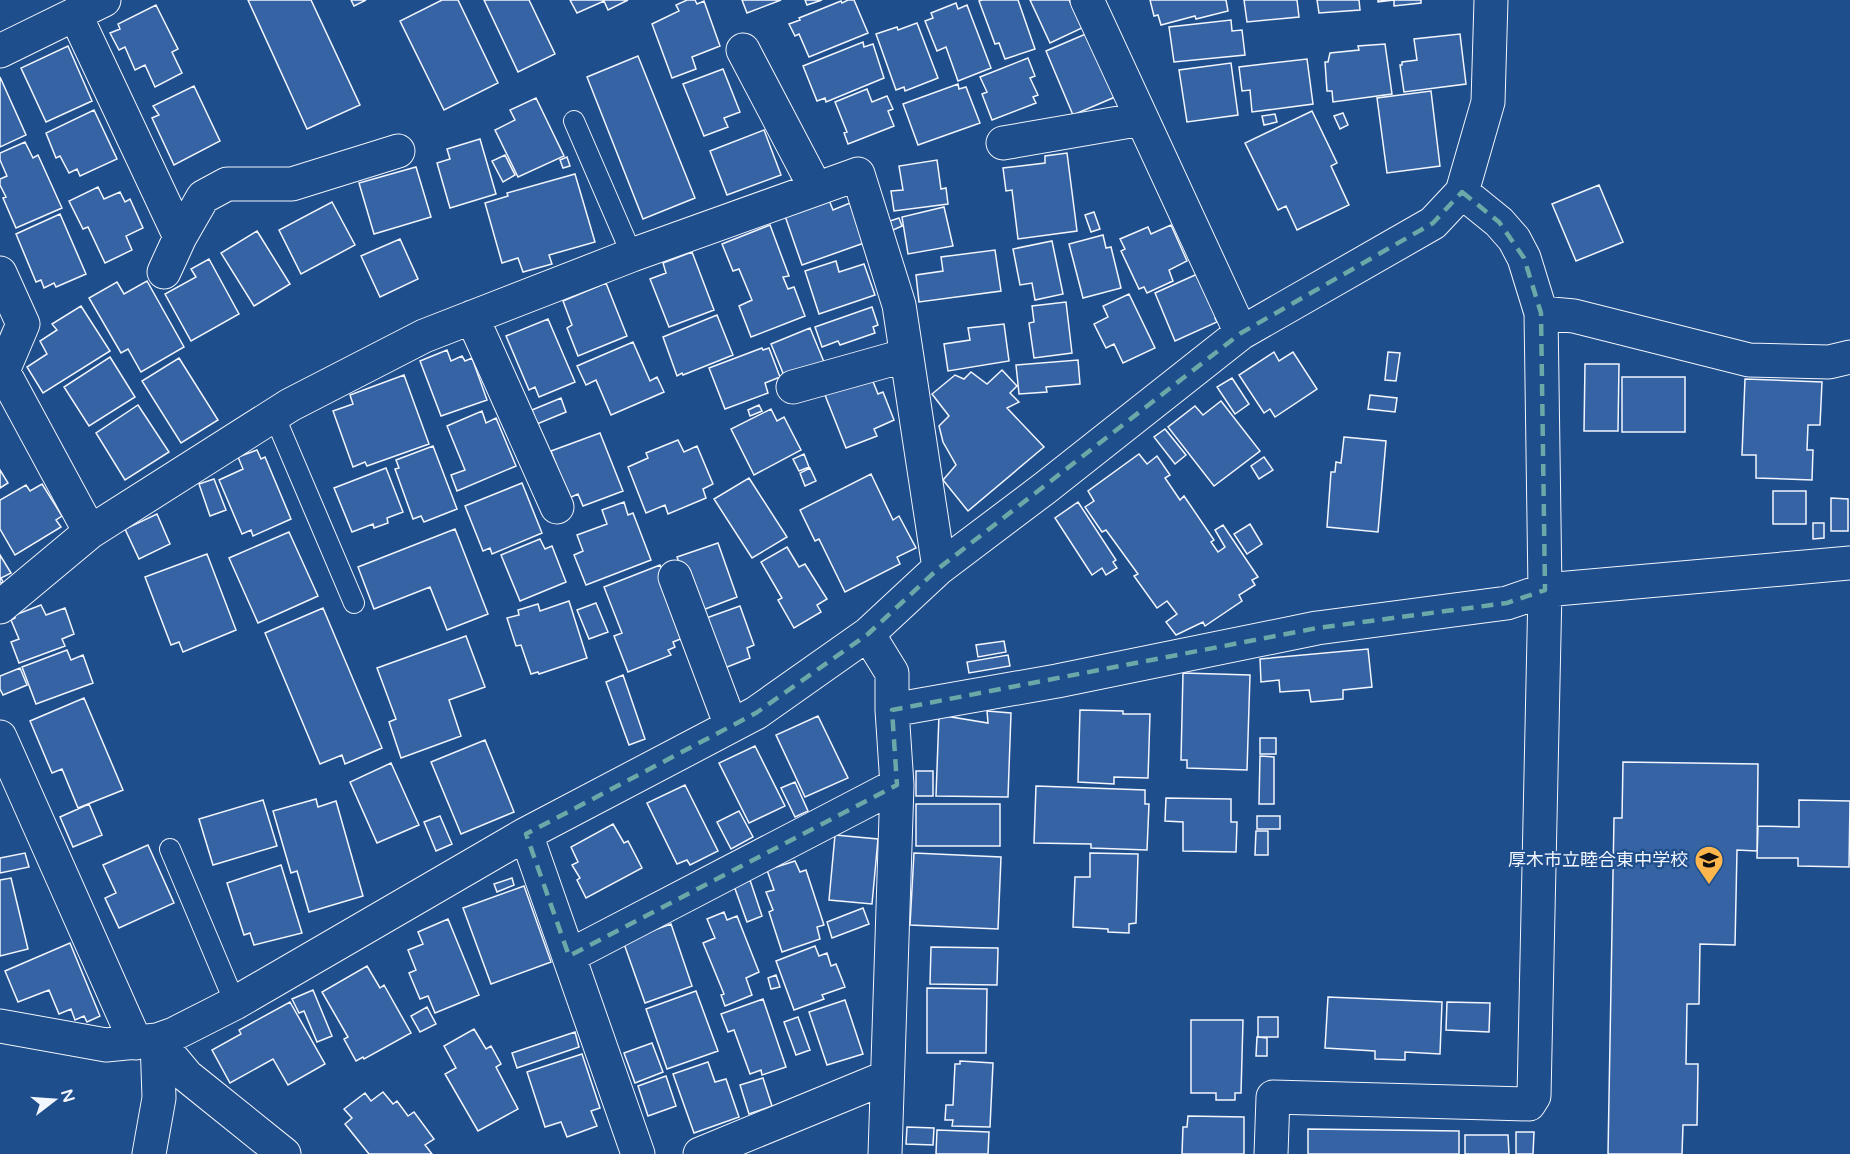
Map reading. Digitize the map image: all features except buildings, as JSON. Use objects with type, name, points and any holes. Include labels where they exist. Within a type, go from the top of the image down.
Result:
[{"type":"street","points":[[0,51],[104,0]]},
{"type":"street","points":[[1087,0],[1241,333]]},
{"type":"street","points":[[0,1026],[106,1045],[146,1042],[174,1034],[235,1003],[526,834],[756,713],[868,634],[939,568],[1045,488],[1241,333],[1433,223],[1462,192],[1488,102],[1491,0]]},
{"type":"street","points":[[75,14],[180,237]]},
{"type":"street","points":[[743,50],[816,189]]},
{"type":"street","points":[[1003,143],[1142,119]]},
{"type":"street","points":[[164,272],[180,237],[203,197],[227,183],[292,184],[398,152]]},
{"type":"street","points":[[0,608],[90,532],[274,415],[424,336],[632,255],[858,174],[899,305],[939,568]]},
{"type":"street","points":[[1271,1154],[1273,1097],[1528,1104],[1534,1096],[1545,590],[1541,313],[1524,258],[1514,239],[1499,222],[1462,192]]},
{"type":"street","points":[[0,273],[23,324],[3,371],[90,532]]},
{"type":"street","points":[[1541,313],[1574,316],[1749,360],[1829,362],[1850,357]]},
{"type":"street","points":[[472,317],[556,507]]},
{"type":"street","points":[[793,387],[893,359],[906,353]]},
{"type":"street","points":[[892,710],[1057,681],[1317,628],[1507,603],[1545,590],[1850,563]]},
{"type":"street","points":[[675,577],[731,726]]},
{"type":"street","points":[[868,634],[892,673],[897,785],[885,1154]]},
{"type":"street","points":[[0,737],[146,1042],[159,1098],[149,1154]]},
{"type":"street","points":[[569,956],[897,785]]},
{"type":"street","points":[[526,834],[638,1154]]},
{"type":"street","points":[[146,1042],[284,1154]]},
{"type":"street","points":[[700,1154],[887,1077]]},
{"type":"lane","points":[[574,121],[632,255]]},
{"type":"lane","points":[[274,415],[354,603]]},
{"type":"lane","points":[[170,849],[235,1003]]},
{"type":"highlighted area","points":[[1462,192],[1499,222],[1524,258],[1541,313],[1545,590],[1507,603],[1317,628],[892,710],[897,785],[569,956],[526,834],[756,713],[868,634],[939,568],[1241,333],[1433,223]]},
{"type":"place","name":"厚木市立睦合東中学校","points":[[1709,886]]}]
